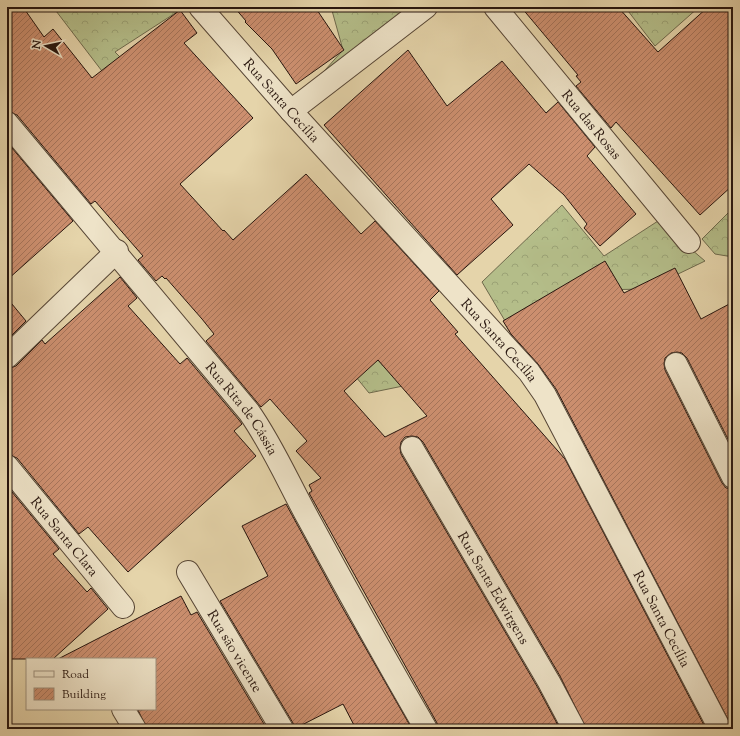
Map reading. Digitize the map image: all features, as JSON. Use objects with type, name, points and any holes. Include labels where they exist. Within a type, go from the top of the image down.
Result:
[{"type":"street","name":"Rua Santa Cecília","points":[[200,7],[291,111],[528,372],[545,395],[720,729]]},
{"type":"street","points":[[291,111],[426,7]]},
{"type":"street","name":"Rua das Rosas","points":[[495,7],[689,242]]},
{"type":"street","name":"Rua Rita de Cássia","points":[[7,123],[117,252],[249,412],[266,436],[362,617],[426,729]]},
{"type":"street","points":[[7,357],[117,252]]},
{"type":"street","points":[[676,364],[733,477]]},
{"type":"street","name":"Rua Santa Edwirgens","points":[[412,448],[574,729]]},
{"type":"street","name":"Rua Santa Clara","points":[[7,466],[123,606]]},
{"type":"street","name":"Rua são vicente","points":[[188,572],[282,729]]},
{"type":"street","points":[[124,710],[135,729]]},
{"type":"green space","points":[[53,7],[177,7],[180,10],[115,52],[140,77],[121,96]]},
{"type":"green space","points":[[331,7],[417,7],[300,98],[343,50]]},
{"type":"green space","points":[[625,7],[699,7],[655,46]]},
{"type":"green space","points":[[562,205],[604,256],[658,221],[705,261],[647,289],[594,290],[511,331],[482,282]]},
{"type":"green space","points":[[733,208],[733,257],[715,254],[702,239]]},
{"type":"green space","points":[[276,255],[403,386],[369,393],[274,276]]},
{"type":"building","points":[[7,7],[23,7],[44,37],[53,29],[92,78],[180,10],[197,33],[184,43],[253,118],[180,184],[233,240],[306,174],[361,234],[375,221],[439,291],[430,300],[458,332],[455,334],[565,459],[706,729],[586,729],[560,676],[423,442],[418,437],[412,436],[405,437],[401,442],[401,454],[538,688],[560,729],[438,729],[437,723],[309,493],[312,491],[309,485],[321,478],[296,451],[307,441],[270,399],[261,407],[206,341],[214,334],[202,319],[166,278],[165,279],[162,276],[156,281],[138,260],[143,256],[95,201],[91,204],[17,115],[7,111]],"holes":[[[378,360],[427,416],[385,437],[344,391]]]},
{"type":"building","points":[[234,7],[315,7],[344,50],[296,84],[272,49],[245,22],[246,21]]},
{"type":"building","points":[[521,7],[618,7],[658,52],[708,7],[733,7],[733,185],[700,215],[616,122],[611,128],[576,86],[581,82],[576,76],[578,75]]},
{"type":"building","points":[[408,50],[447,106],[502,61],[546,113],[558,102],[595,147],[587,156],[636,214],[600,246],[584,228],[587,224],[564,195],[529,164],[491,199],[513,225],[457,275],[324,125]]},
{"type":"building","points":[[7,142],[73,221],[7,280]]},
{"type":"building","points":[[605,261],[624,293],[675,268],[701,319],[733,302],[733,449],[687,358],[682,353],[671,353],[665,358],[664,364],[665,370],[722,483],[726,488],[733,489],[733,729],[556,389],[538,364],[511,334],[503,321]]},
{"type":"building","points":[[120,277],[137,298],[128,306],[180,364],[187,358],[242,424],[234,431],[256,456],[128,572],[88,527],[79,534],[17,458],[7,454],[7,369],[16,366],[42,340],[45,344]]},
{"type":"building","points":[[7,298],[26,321],[7,340]]},
{"type":"building","points":[[7,486],[59,549],[53,554],[87,592],[91,588],[108,609],[54,658],[7,659]]},
{"type":"building","points":[[286,504],[341,605],[412,729],[356,729],[343,704],[294,729],[293,723],[220,601],[268,576],[242,526]]},
{"type":"building","points":[[181,596],[191,615],[197,612],[267,729],[147,729],[138,710],[156,710],[156,658],[60,658]]}]
